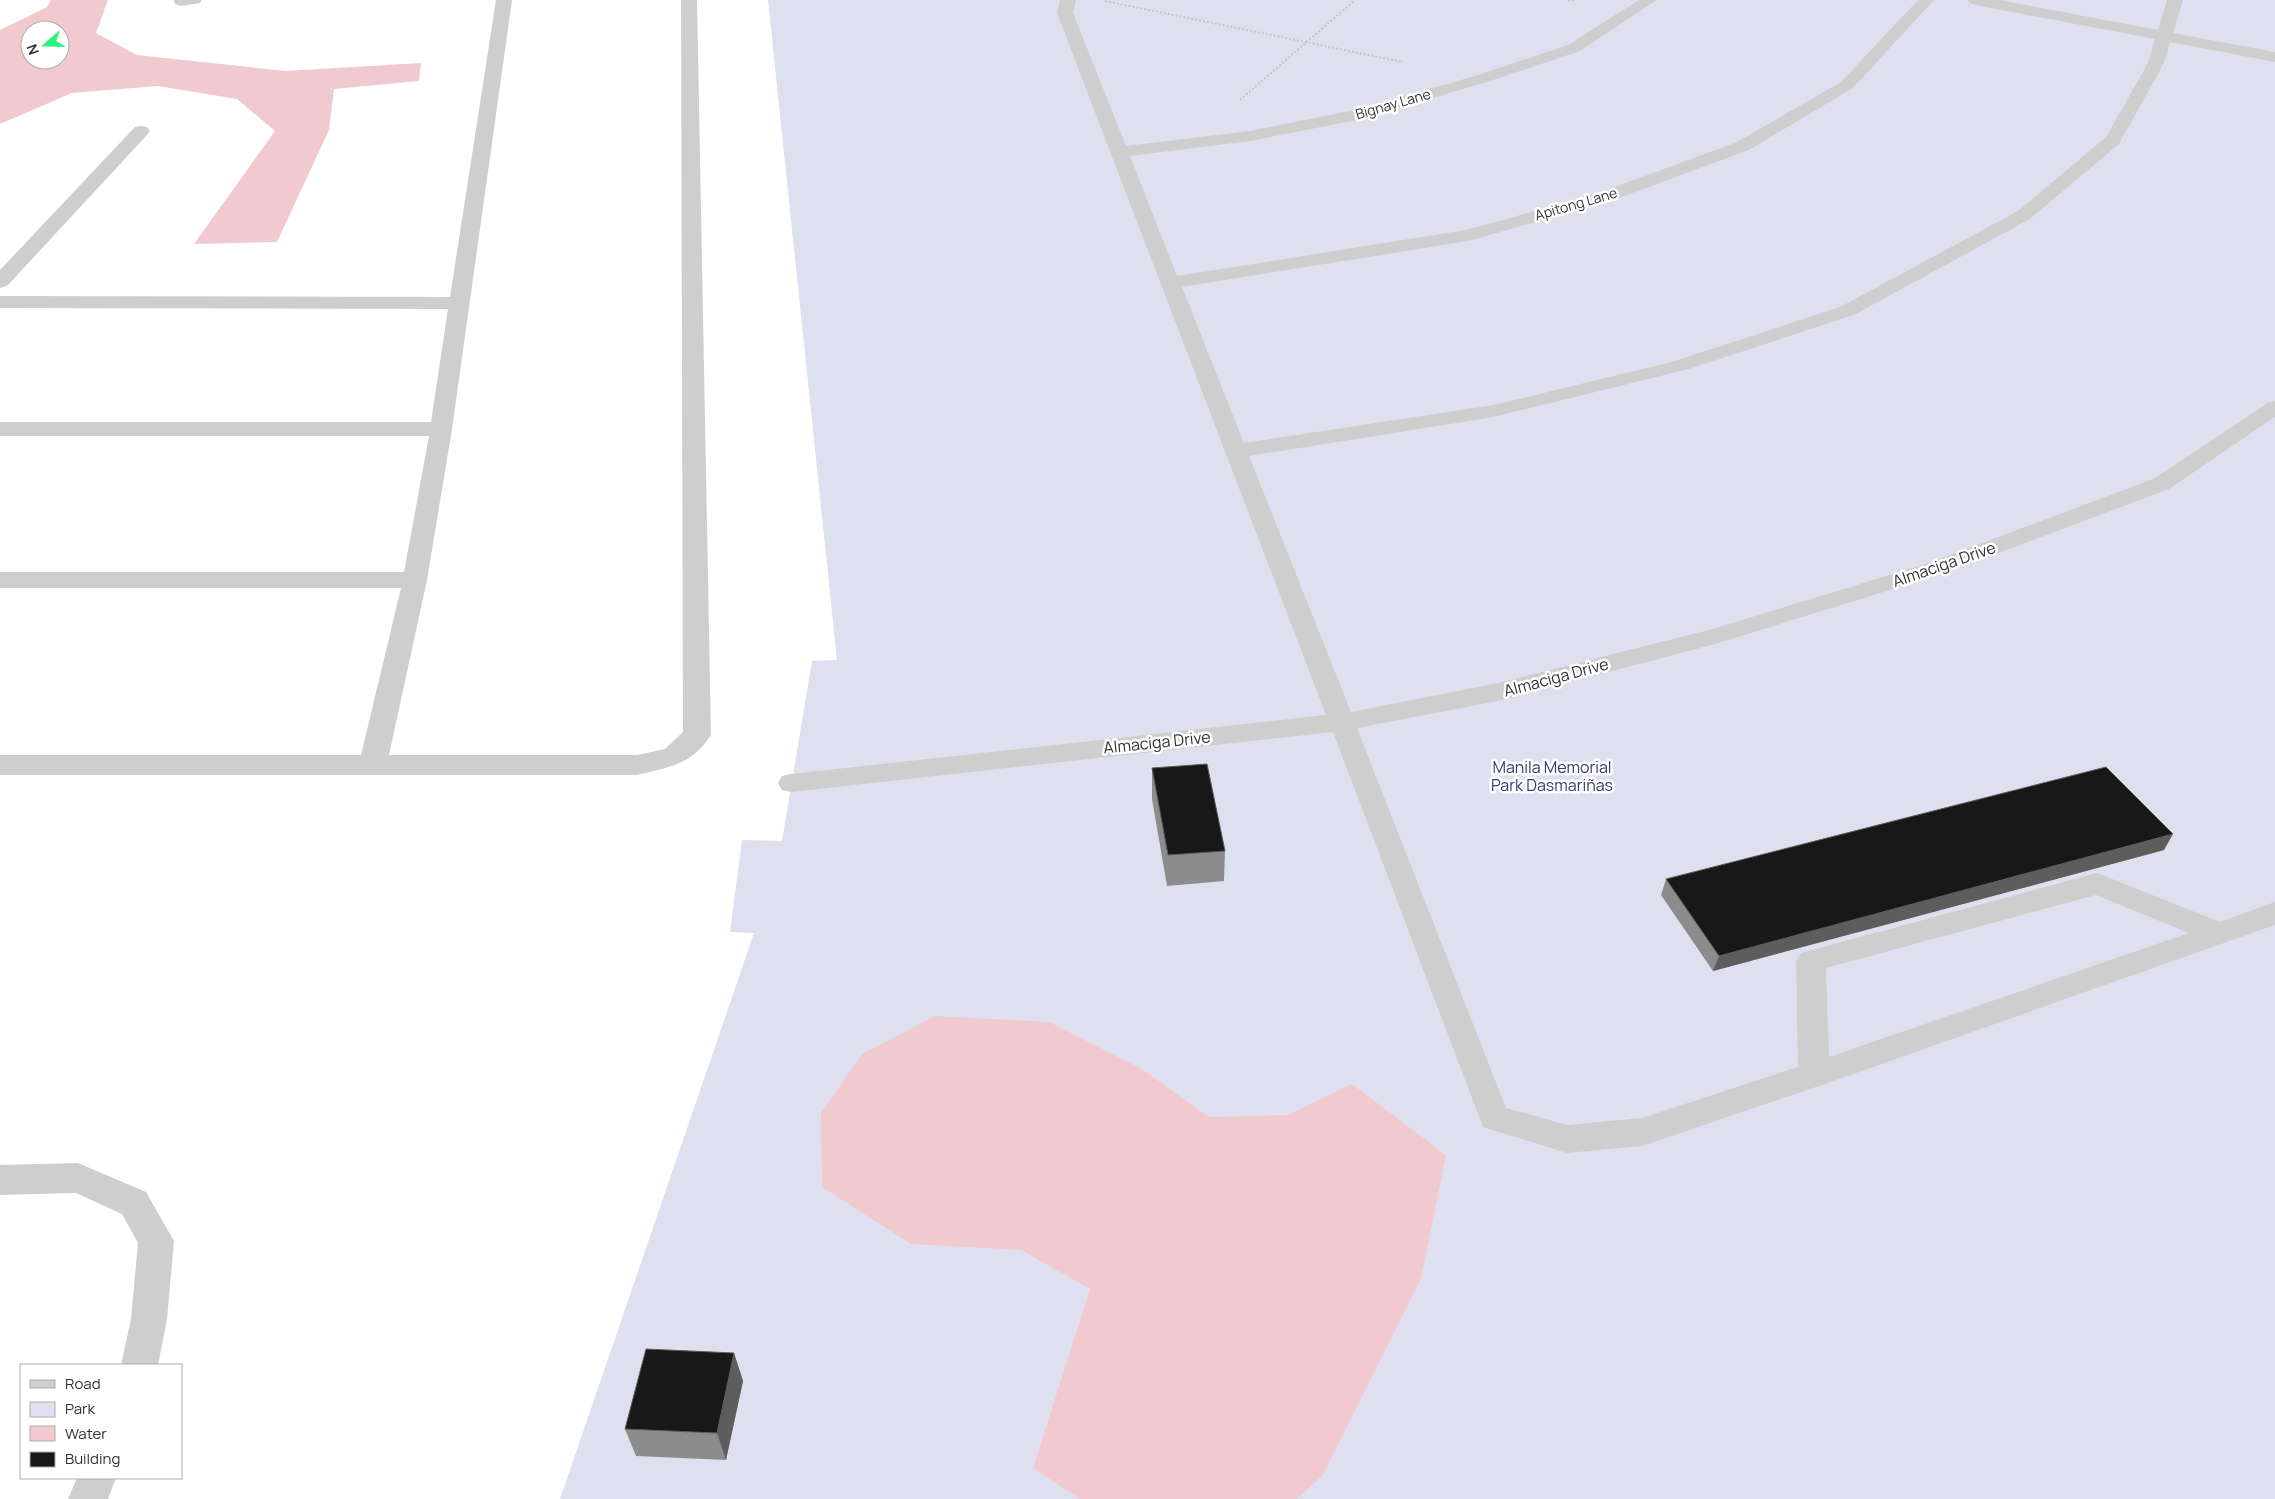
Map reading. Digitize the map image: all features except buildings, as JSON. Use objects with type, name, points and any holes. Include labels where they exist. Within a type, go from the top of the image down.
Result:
[{"type":"street","points":[[373,765],[415,580],[441,429],[504,0]]},
{"type":"street","points":[[0,765],[637,765],[674,756],[697,735],[689,0]]},
{"type":"street","points":[[0,282],[141,131]]},
{"type":"street","points":[[0,302],[460,303]]},
{"type":"street","points":[[0,429],[441,429]]},
{"type":"street","points":[[0,580],[415,580]]},
{"type":"street","points":[[0,1180],[78,1178],[134,1203],[156,1241],[150,1319],[140,1364]]},
{"type":"street","points":[[88,1499],[97,1479]]},
{"type":"lane","points":[[1068,0],[1065,13],[1342,722],[1494,1118],[1567,1139],[1642,1132],[1814,1075],[2220,934],[2275,913]]},
{"type":"lane","name":"Bignay Lane","points":[[1120,152],[1250,136],[1357,115],[1481,79],[1574,48],[1649,0]]},
{"type":"lane","name":"Apitong Lane","points":[[1171,283],[1468,235],[1602,198],[1743,146],[1847,84],[1926,0]]},
{"type":"lane","points":[[1975,0],[2275,57]]},
{"type":"lane","points":[[1236,451],[1494,411],[1682,366],[1847,311],[2024,215],[2113,140],[2156,64],[2162,36],[2175,0]]},
{"type":"lane","name":"Almaciga Drive","points":[[791,783],[1342,722],[1498,692],[1714,636],[1937,568],[2161,484],[2275,407]]},
{"type":"lane","points":[[1814,1075],[1811,961],[2098,884],[2220,934]]},
{"type":"path","points":[[1100,0],[1404,62]]},
{"type":"path","points":[[1189,144],[1355,0]]},
{"type":"green space","name":"Manila Memorial Park Dasmariñas","points":[[768,0],[2275,0],[2275,1499],[560,1499],[754,933],[730,932],[742,840],[782,841],[812,661],[837,660]]},
{"type":"water","points":[[51,0],[108,0],[96,33],[137,55],[285,71],[421,63],[419,81],[334,89],[329,130],[277,242],[194,244],[275,131],[237,99],[158,86],[72,93],[0,124],[0,30],[20,20],[20,70],[70,70],[70,20],[20,20],[47,7]]},
{"type":"water","points":[[935,1016],[1049,1022],[1142,1069],[1209,1117],[1288,1115],[1352,1084],[1446,1155],[1421,1279],[1323,1475],[1297,1499],[1080,1499],[1033,1468],[1090,1289],[1021,1250],[911,1244],[822,1187],[821,1113],[862,1054]]}]
